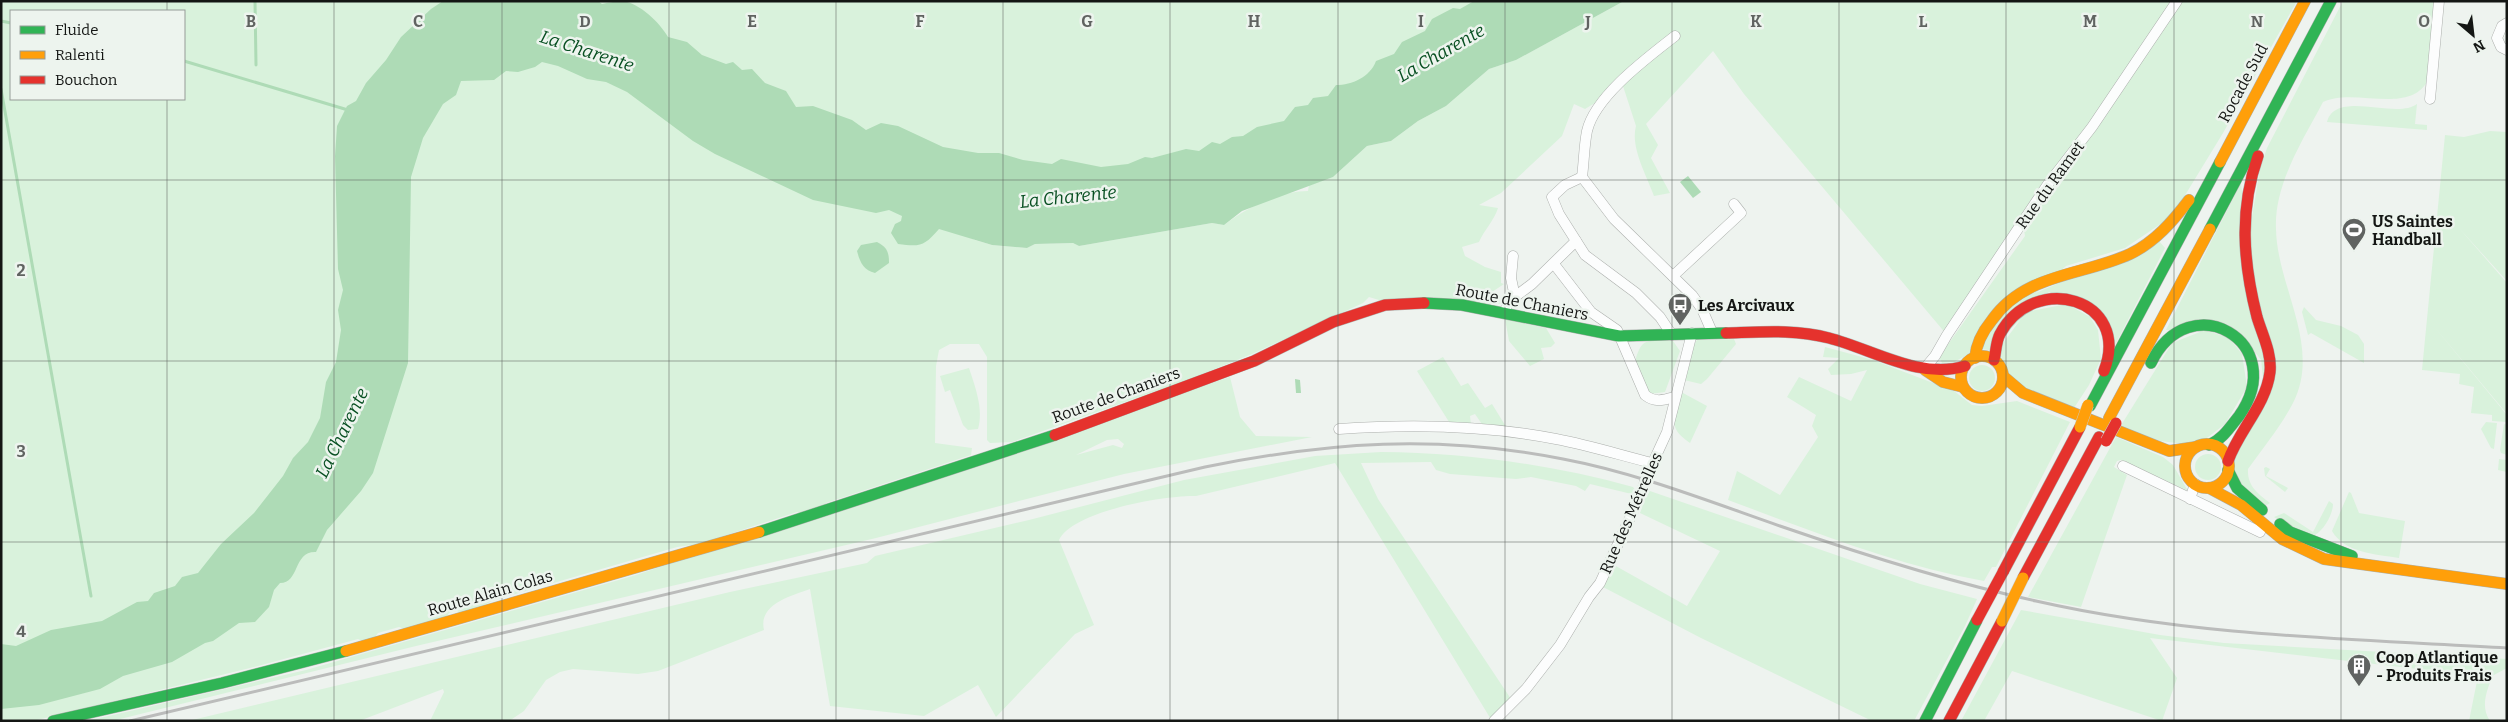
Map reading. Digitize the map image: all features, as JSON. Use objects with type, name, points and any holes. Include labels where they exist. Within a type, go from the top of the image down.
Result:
[{"type":"main road","name":"Rocade Sud","points":[[2224,153],[2306,1]]},
{"type":"main road","points":[[1949,721],[2068,492],[2102,439],[2331,1]]},
{"type":"main road","points":[[2209,488],[2219,484],[2228,465],[2238,434],[2267,390],[2271,371],[2246,269],[2243,237],[2245,197],[2257,158],[2284,105],[2315,30]]},
{"type":"main road","points":[[1976,358],[1976,350],[1981,338],[2000,306],[2036,282],[2109,262],[2130,254],[2151,242],[2168,228],[2224,153]]},
{"type":"main road","points":[[2089,406],[2224,153]]},
{"type":"main road","points":[[1926,721],[1977,620],[2080,427],[2106,368],[2108,340],[2104,321],[2092,310],[2068,298],[2051,298],[2034,302],[2018,309],[1997,334],[1994,360]]},
{"type":"main road","name":"Route de Chaniers","points":[[930,478],[1221,374],[1333,322],[1370,308],[1430,303],[1462,305],[1619,336],[1774,330],[1805,333],[1829,338],[1924,369]]},
{"type":"main road","points":[[2112,420],[2162,344],[2185,328],[2205,322],[2237,336],[2250,351],[2254,379],[2250,395],[2242,410],[2227,432],[2214,443],[2169,451]]},
{"type":"main road","points":[[1924,369],[1952,370],[1965,366],[1976,358],[1985,357],[1994,360],[2000,366],[2003,376],[2002,384],[1996,393]]},
{"type":"main road","points":[[1963,387],[1962,373],[1965,366]]},
{"type":"main road","points":[[1924,369],[1935,378],[1956,387],[1963,387],[1976,397],[1985,398],[1996,393],[2023,393]]},
{"type":"main road","points":[[2003,376],[2023,393],[2169,451],[2195,484],[2209,488],[2241,505],[2294,546],[2324,558],[2507,584]]},
{"type":"main road","points":[[2209,444],[2219,448],[2237,488],[2290,532],[2382,566]]},
{"type":"main road","points":[[2186,471],[2188,455],[2196,447]]},
{"type":"main road","name":"Route Alain Colas","points":[[53,721],[213,686],[332,655],[792,523],[930,478]]},
{"type":"street","name":"Rue du Ramet","points":[[1924,369],[1935,356],[1947,334],[2048,184],[2092,127],[2177,1]]},
{"type":"street","points":[[2430,99],[2440,1]]},
{"type":"street","points":[[2507,23],[2502,26],[2497,38],[2501,47],[2507,50]]},
{"type":"street","points":[[1675,36],[1634,68],[1606,96],[1588,130],[1582,178],[1614,219],[1673,276],[1702,309],[1712,332]]},
{"type":"street","points":[[1582,178],[1564,185],[1552,197],[1576,241],[1585,255],[1636,293],[1660,317],[1672,335]]},
{"type":"street","points":[[1673,276],[1741,213],[1734,204]]},
{"type":"street","points":[[1505,312],[1508,302],[1554,264],[1576,241]]},
{"type":"street","points":[[1513,256],[1511,278],[1515,297]]},
{"type":"street","points":[[1554,264],[1591,312],[1617,330],[1645,395],[1651,400],[1660,401],[1675,397]]},
{"type":"street","name":"Rue des Métrelles","points":[[1494,721],[1526,689],[1560,645],[1589,597],[1600,583],[1667,432],[1692,333]]},
{"type":"street","points":[[1339,429],[1395,425],[1488,430],[1556,439],[1651,466]]},
{"type":"street","points":[[2123,466],[2260,532]]},
{"type":"street","points":[[2190,499],[2195,484]]},
{"type":"shaded area","points":[[1,1],[465,1],[975,240],[992,245],[1027,248],[1035,244],[1073,243],[1079,246],[1212,223],[1224,225],[1242,213],[1274,197],[1308,191],[1309,185],[1333,177],[1367,146],[1391,141],[1418,121],[1446,106],[1489,69],[1516,60],[1624,1],[2297,1],[2223,133],[2176,210],[2162,223],[2125,248],[2066,266],[1967,355],[1954,362],[1942,363],[1939,357],[2025,236],[2023,224],[1947,335],[1744,94],[1713,51],[1646,124],[1658,145],[1651,158],[1670,193],[1654,196],[1637,152],[1635,143],[1636,126],[1623,86],[1585,109],[1574,104],[1562,136],[1501,193],[1479,205],[1498,208],[1479,242],[1462,247],[1465,256],[1485,267],[1501,272],[1501,283],[1504,284],[1492,292],[1491,298],[1499,299],[1502,302],[1499,304],[1379,300],[1369,297],[1363,303],[1252,354],[1190,379],[1012,442],[990,443],[987,440],[987,357],[979,344],[950,344],[939,350],[936,366],[935,443],[972,448],[971,455],[826,503],[824,510],[804,515],[797,512],[699,544],[677,547],[492,601],[465,615],[457,611],[449,613],[445,619],[408,630],[399,627],[378,633],[372,641],[365,642],[358,639],[258,666],[33,721],[1,721]]},
{"type":"shaded area","points":[[486,1],[1505,1],[1234,150],[1145,170],[912,157]]},
{"type":"shaded area","points":[[2343,1],[2436,1],[2427,82],[2418,92],[2407,97],[2379,99],[2350,97],[2336,98],[2323,102],[2291,163],[2280,196],[2276,229],[2283,273],[2301,338],[2303,360],[2301,382],[2293,403],[2248,469],[2251,485],[2270,503],[2265,506],[2245,491],[2233,470],[2234,454],[2266,405],[2248,241],[2260,169],[2267,148]]},
{"type":"shaded area","points":[[2417,104],[2415,124],[2427,125],[2427,130],[2327,122],[2333,112],[2342,108],[2354,106],[2395,109],[2407,108]]},
{"type":"shaded area","points":[[2490,131],[2507,132],[2507,281],[2459,228],[2507,283],[2507,414],[2432,324],[2507,415],[2507,422],[2492,421],[2492,415],[2471,413],[2474,387],[2459,384],[2460,374],[2422,370],[2445,135],[2464,137]]},
{"type":"shaded area","points":[[2241,183],[2262,361],[2240,333],[2166,330]]},
{"type":"shaded area","points":[[2159,241],[2165,248],[2113,349],[2102,313],[2049,292],[1989,350],[1981,349],[2005,306]]},
{"type":"shaded area","points":[[2067,304],[2090,317],[2098,330],[2101,359],[2089,385],[2074,408],[2021,386],[2010,376],[1998,350],[2026,312]]},
{"type":"shaded area","points":[[2304,307],[2316,320],[2341,326],[2358,335],[2364,344],[2364,363],[2311,333],[2308,335],[2302,312]]},
{"type":"shaded area","points":[[1505,319],[1546,328],[1555,343],[1551,347],[1541,348],[1544,359],[1530,366],[1509,341]]},
{"type":"shaded area","points":[[2205,330],[2229,338],[2242,354],[2247,387],[2225,424],[2203,441],[2184,444],[2160,441],[2120,427],[2172,343]]},
{"type":"shaded area","points":[[1734,339],[1736,344],[1701,384],[1684,380],[1693,346],[1697,340]]},
{"type":"shaded area","points":[[1652,341],[1673,341],[1680,351],[1665,392],[1650,394],[1635,362],[1640,347]]},
{"type":"shaded area","points":[[1825,347],[1873,360],[1954,391],[1972,405],[1982,406],[2017,401],[2070,422],[1996,567],[1992,567],[1984,581],[1886,557],[1728,500],[1737,471],[1780,495],[1818,437],[1812,426],[1816,415],[1787,397],[1799,377],[1851,401],[1867,370],[1851,374],[1831,375],[1828,369],[1839,358],[1823,357]]},
{"type":"shaded area","points":[[1443,357],[1461,386],[1468,383],[1485,408],[1492,404],[1508,430],[1484,427],[1475,414],[1470,416],[1471,425],[1451,425],[1417,371]]},
{"type":"shaded area","points":[[1982,365],[1991,369],[1995,378],[1991,387],[1982,391],[1973,387],[1969,378],[1973,369]]},
{"type":"shaded area","points":[[969,368],[978,398],[980,422],[978,429],[968,430],[963,425],[950,390],[945,392],[940,376]]},
{"type":"shaded area","points":[[1230,377],[1240,417],[1256,436],[1312,437],[1124,474],[876,538],[416,646],[112,721],[87,721],[306,670],[636,575]],"holes":[[[1118,439],[1124,444],[1122,448],[1113,445],[1076,455],[1107,440]]]},
{"type":"shaded area","points":[[1683,393],[1707,406],[1690,443],[1678,432],[1674,422],[1680,395]]},
{"type":"shaded area","points":[[2486,422],[2497,423],[2494,449],[2491,448],[2481,429]]},
{"type":"shaded area","points":[[2504,424],[2507,425],[2507,455],[2501,453],[2500,450]]},
{"type":"shaded area","points":[[2116,437],[2163,457],[2173,465],[2188,491],[2121,460],[2117,461],[2114,467],[2127,475],[2081,607],[2028,597]]},
{"type":"shaded area","points":[[1381,452],[1477,457],[1539,466],[1633,487],[1640,496],[1590,484],[1585,491],[1576,486],[1531,477],[1516,479],[1450,474],[1436,470],[1431,462],[1361,463],[1378,499],[1513,702],[1492,721],[1335,463],[1196,496],[1163,498],[1121,507],[1100,513],[1068,530],[1059,540],[1094,625],[1075,634],[996,717],[978,685],[924,716],[830,706],[810,589],[786,598],[771,607],[763,621],[764,630],[658,671],[638,674],[573,669],[560,672],[546,680],[524,711],[509,721],[430,721],[444,692],[443,689],[359,721],[188,721],[730,592],[867,563],[875,556],[1029,520],[1184,480],[1315,456]]},
{"type":"shaded area","points":[[2208,454],[2217,458],[2221,467],[2217,476],[2208,480],[2199,476],[2195,467],[2199,458]]},
{"type":"shaded area","points":[[2499,459],[2507,460],[2507,472],[2498,470]]},
{"type":"shaded area","points":[[2264,468],[2270,469],[2266,476],[2288,488],[2285,492],[2265,476]]},
{"type":"shaded area","points":[[1647,490],[1920,584],[1977,599],[1965,626],[1914,721],[1872,721],[1701,638],[1603,587],[1614,565],[1687,606],[1720,551],[1640,513]]},
{"type":"shaded area","points":[[2349,492],[2359,513],[2405,521],[2399,558],[2371,554],[2353,548],[2345,544],[2332,531]]},
{"type":"shaded area","points":[[2329,501],[2333,504],[2330,517],[2325,526],[2315,535],[2292,529],[2274,517],[2284,513],[2313,532]]},
{"type":"shaded area","points":[[2021,610],[2160,635],[2224,643],[2507,659],[2507,668],[2492,676],[2488,688],[2485,710],[2490,721],[2469,721],[2478,676],[2150,638],[2177,678],[2162,721],[2012,671],[1984,721],[1961,721]]},
{"type":"water","name":"La Charente","points":[[443,1],[598,1],[602,4],[622,1],[636,6],[649,14],[668,37],[687,42],[702,55],[726,64],[733,62],[742,70],[752,69],[765,83],[786,91],[796,107],[813,106],[852,120],[866,130],[881,123],[898,126],[943,147],[978,153],[999,153],[1023,160],[1052,164],[1061,159],[1101,167],[1128,164],[1145,157],[1152,158],[1186,149],[1199,151],[1212,142],[1220,144],[1232,137],[1243,136],[1257,127],[1284,121],[1295,107],[1308,105],[1313,98],[1328,96],[1336,85],[1348,84],[1365,76],[1376,61],[1394,54],[1402,42],[1425,31],[1432,19],[1453,8],[1460,9],[1474,1],[1624,1],[1516,60],[1489,69],[1446,106],[1418,121],[1391,141],[1367,146],[1333,177],[1242,211],[1224,225],[1212,223],[1079,246],[1073,243],[1035,244],[1027,248],[992,245],[939,229],[930,239],[921,244],[898,244],[891,233],[895,224],[901,221],[902,216],[889,210],[876,213],[813,200],[715,154],[693,141],[627,92],[606,82],[587,79],[558,66],[542,62],[535,67],[518,72],[506,71],[494,80],[461,81],[456,95],[443,104],[423,138],[411,177],[408,363],[373,473],[361,491],[327,530],[316,552],[303,556],[291,578],[286,582],[280,583],[274,590],[269,607],[255,622],[239,623],[213,641],[205,643],[172,662],[123,676],[100,689],[39,705],[1,709],[1,644],[16,646],[51,630],[102,621],[137,602],[148,601],[154,593],[175,586],[182,577],[198,573],[221,544],[254,513],[283,476],[293,458],[308,442],[320,418],[326,382],[336,362],[341,330],[338,310],[343,290],[338,269],[335,156],[337,126],[347,106],[356,101],[366,83],[386,60],[401,37],[431,9]]},
{"type":"water","points":[[1688,176],[1701,192],[1693,198],[1680,182]]},
{"type":"water","points":[[877,242],[887,250],[889,263],[875,273],[863,265],[857,251],[861,245]]},
{"type":"water","points":[[1295,379],[1300,380],[1301,393],[1296,393]]},
{"type":"waterway","points":[[255,1],[256,65]]},
{"type":"waterway","points":[[1,21],[10,23]]},
{"type":"waterway","points":[[185,61],[348,110]]},
{"type":"waterway","points":[[1,89],[91,596]]},
{"type":"railway","points":[[130,721],[1205,467],[1296,452],[1383,444],[1471,446],[1517,451],[1591,465],[1672,488],[1812,537],[1907,567],[2003,594],[2094,613],[2211,629],[2507,648]]},
{"type":"traffic: fast","points":[[2210,229],[2331,1]]},
{"type":"traffic: fast","points":[[2090,406],[2220,162]]},
{"type":"traffic: fast","points":[[1424,303],[1462,305],[1619,336],[1726,333]]},
{"type":"traffic: fast","points":[[2151,363],[2168,340],[2188,328],[2209,326],[2229,332],[2244,346],[2253,365],[2252,389],[2239,416],[2222,436],[2209,445]]},
{"type":"traffic: fast","points":[[759,532],[1055,435]]},
{"type":"traffic: fast","points":[[2228,470],[2237,488],[2262,510]]},
{"type":"traffic: fast","points":[[2280,524],[2290,532],[2352,556]]},
{"type":"traffic: fast","points":[[1925,721],[1977,620]]},
{"type":"traffic: fast","points":[[53,721],[222,683],[346,651]]},
{"type":"traffic: slow","points":[[2220,162],[2305,1]]},
{"type":"traffic: slow","points":[[1975,358],[1978,343],[1989,324],[2005,305],[2021,293],[2038,284],[2130,254],[2148,243],[2163,230],[2189,200]]},
{"type":"traffic: slow","points":[[2109,418],[2210,229]]},
{"type":"traffic: slow","points":[[1982,356],[1997,362],[2003,377],[1997,392],[1982,398],[1967,392],[1961,377],[1967,362],[1982,356]]},
{"type":"traffic: slow","points":[[1925,370],[1943,382],[1963,387]]},
{"type":"traffic: slow","points":[[2003,376],[2023,393],[2169,451],[2196,447]]},
{"type":"traffic: slow","points":[[2080,427],[2088,405]]},
{"type":"traffic: slow","points":[[2207,444],[2219,448],[2225,454],[2229,466],[2225,478],[2219,484],[2207,488],[2195,484],[2189,478],[2185,466],[2189,454],[2195,448],[2207,444]]},
{"type":"traffic: slow","points":[[2209,488],[2241,505],[2282,539],[2324,559],[2507,584]]},
{"type":"traffic: slow","points":[[346,651],[759,532]]},
{"type":"traffic: slow","points":[[2002,621],[2023,578]]},
{"type":"traffic: jam","points":[[2228,461],[2258,406],[2270,372],[2268,351],[2252,297],[2246,256],[2245,236],[2248,196],[2258,156]]},
{"type":"traffic: jam","points":[[1994,360],[2000,334],[2015,315],[2035,303],[2055,299],[2075,302],[2092,311],[2104,326],[2109,346],[2104,371]]},
{"type":"traffic: jam","points":[[1055,435],[1254,361],[1333,322],[1385,305],[1424,303]]},
{"type":"traffic: jam","points":[[1726,333],[1803,333],[1829,338],[1914,366],[1931,369],[1965,366]]},
{"type":"traffic: jam","points":[[2106,441],[2116,423]]},
{"type":"traffic: jam","points":[[2003,572],[2080,427]]},
{"type":"traffic: jam","points":[[2023,578],[2099,437]]},
{"type":"traffic: jam","points":[[1977,620],[2003,572]]},
{"type":"traffic: jam","points":[[1949,721],[2002,621]]},
{"type":"place","name":"US Saintes Handball","points":[[2354,251]]},
{"type":"place","name":"Les Arcivaux","points":[[1680,326]]},
{"type":"place","name":"Coop Atlantique - Produits Frais","points":[[2359,687]]}]
